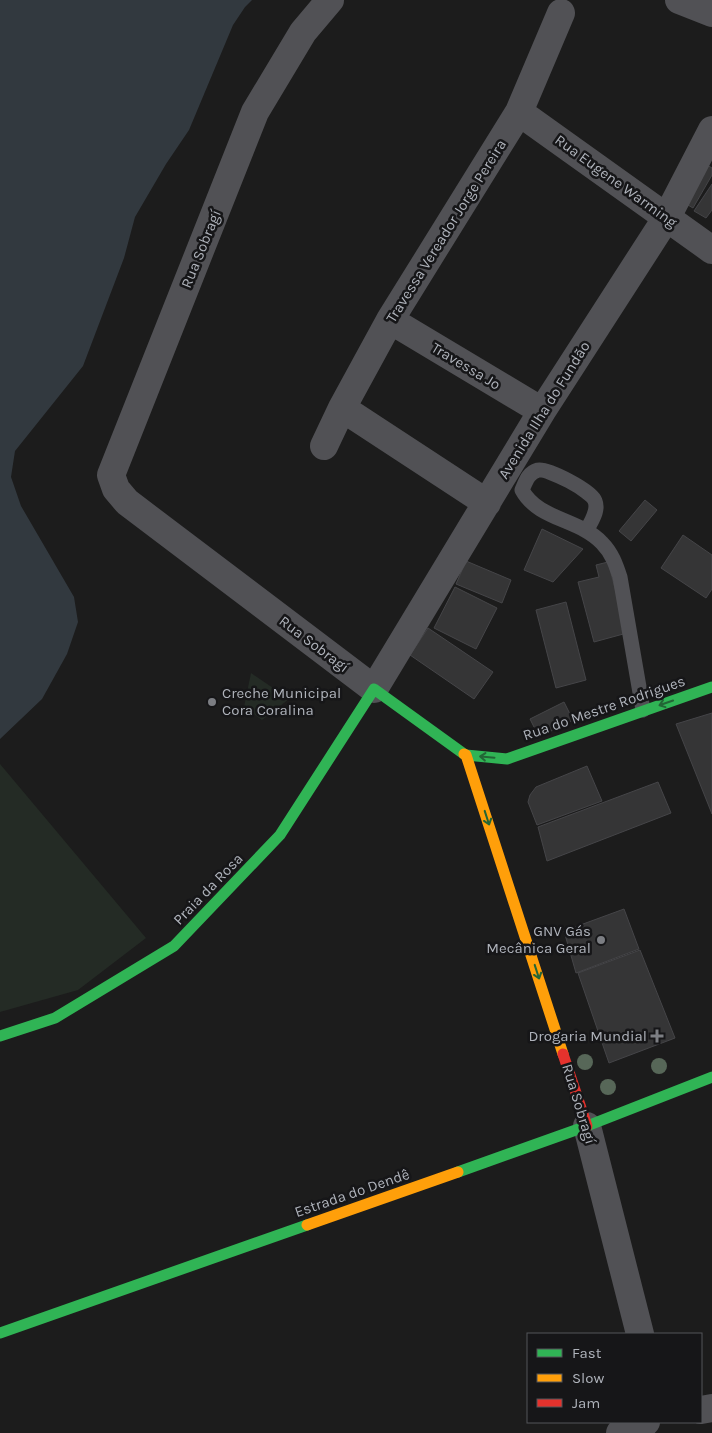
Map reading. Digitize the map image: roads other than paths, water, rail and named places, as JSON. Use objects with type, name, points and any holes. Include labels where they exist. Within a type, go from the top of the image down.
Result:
[{"type":"street","name":"Rua Sobragí","points":[[330,0],[303,32],[255,112],[111,476],[116,489],[127,502],[374,689],[466,755],[481,788],[587,1126],[640,1333]]},
{"type":"street","points":[[678,0],[712,13]]},
{"type":"street","name":"Travessa Vereador Jorge Pereira","points":[[324,446],[342,408],[390,320],[519,112],[562,13]]},
{"type":"street","name":"Rua Eugene Warming","points":[[519,112],[712,250]]},
{"type":"street","name":"Avenida Ilha do Fundão","points":[[374,689],[542,411],[666,217],[712,130]]},
{"type":"street","name":"Travessa Jo","points":[[390,320],[542,411]]},
{"type":"street","points":[[342,408],[487,503]]},
{"type":"street","name":"Rua do Mestre Rodrigues","points":[[466,755],[507,758],[712,687]]},
{"type":"street","name":"Praia da Rosa","points":[[0,1036],[55,1018],[174,946],[280,835],[374,689]]},
{"type":"street","points":[[496,772],[507,758]]},
{"type":"street","name":"Estrada do Dendê","points":[[0,1333],[587,1126],[712,1077]]},
{"type":"street","points":[[620,1433],[644,1423]]},
{"type":"lane","points":[[587,530],[596,509],[595,500],[590,493],[545,469],[536,470],[528,476],[522,490],[526,498],[536,507],[587,530],[602,543],[614,558],[620,577],[643,710]]},
{"type":"place","name":"Creche Municipal Cora Coralina","points":[[212,702]]},
{"type":"place","name":"GNV Gás Mecânica Geral","points":[[601,940]]},
{"type":"place","name":"Drogaria Mundial","points":[[657,1036]]}]
